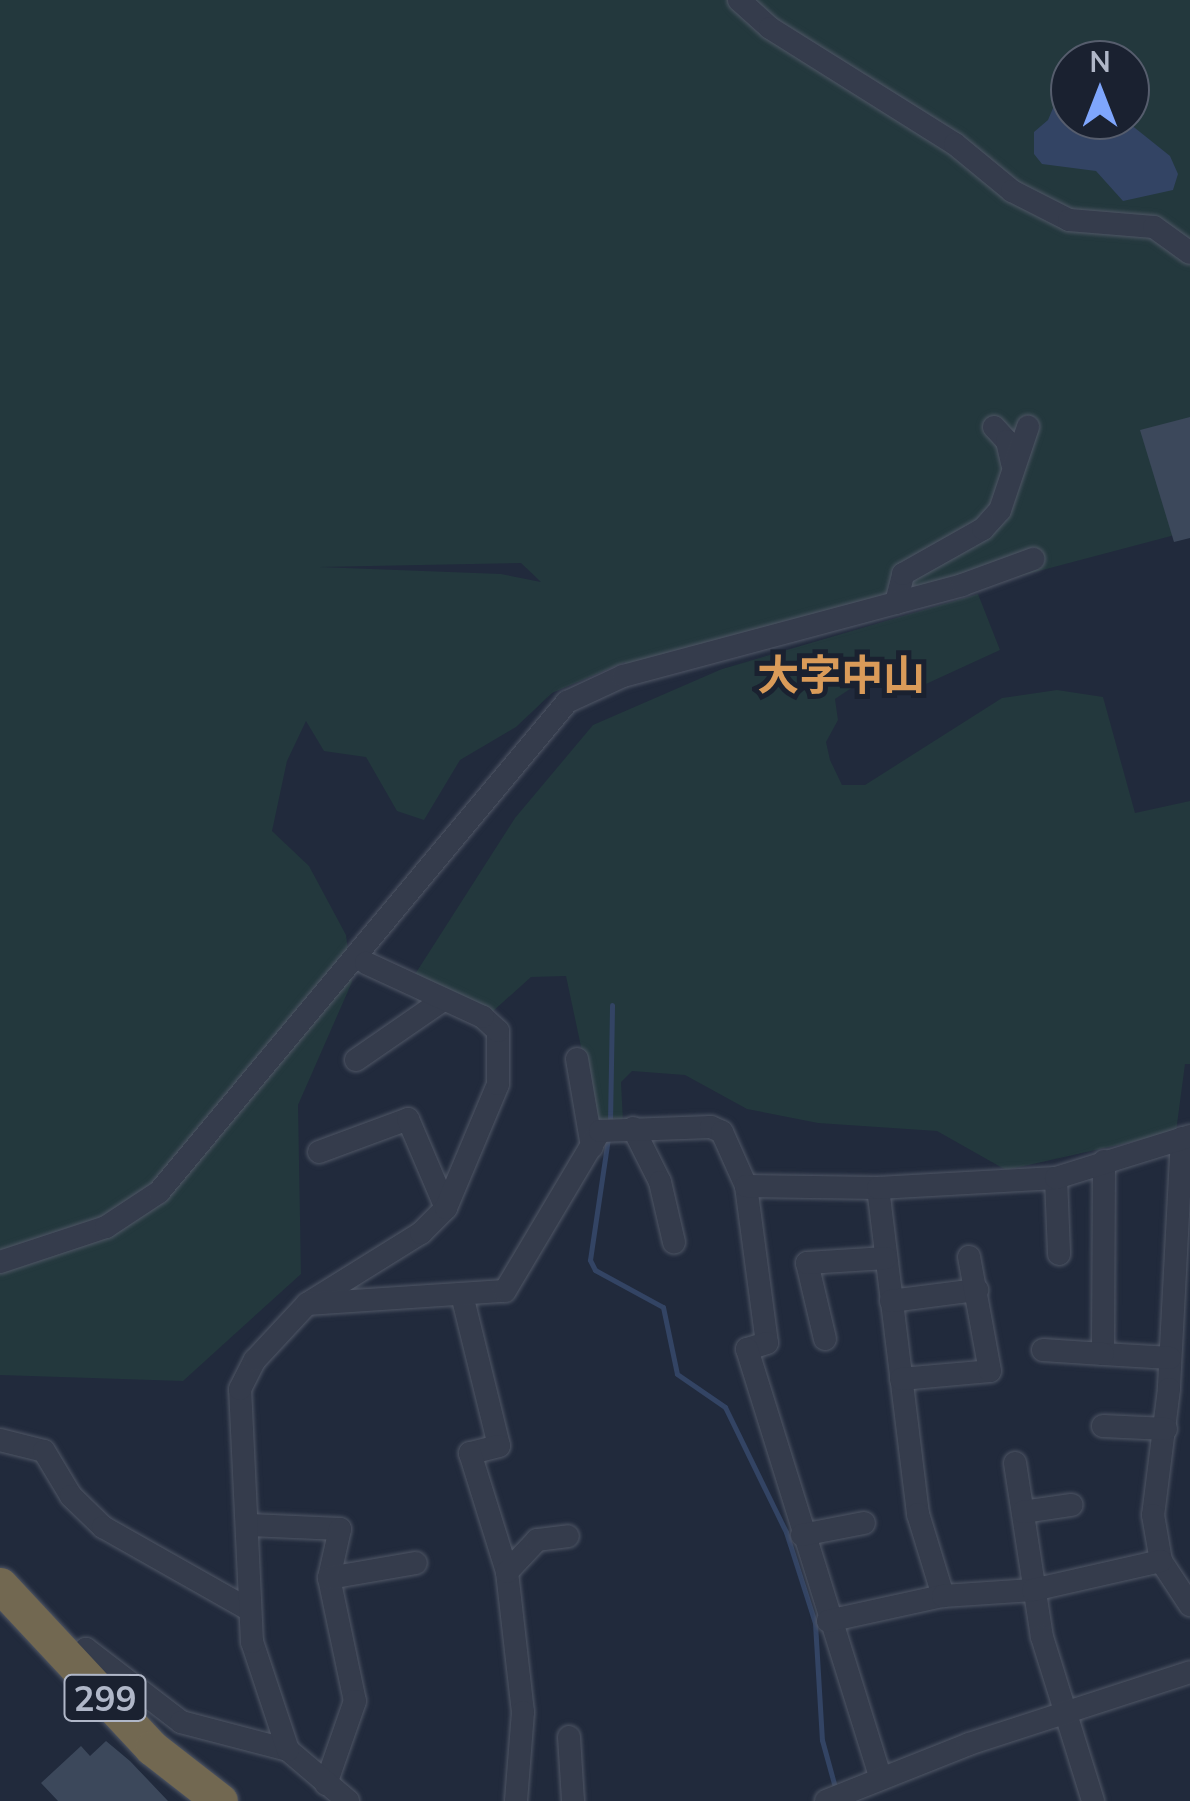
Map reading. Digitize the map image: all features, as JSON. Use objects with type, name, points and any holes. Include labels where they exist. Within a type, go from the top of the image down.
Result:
[{"type":"highway","name":"299","points":[[0,1585],[152,1748],[220,1801]]},
{"type":"street","points":[[739,0],[770,28],[954,144],[1012,191],[1069,220],[1154,227],[1190,253]]},
{"type":"street","points":[[994,427],[1007,441],[1012,464]]},
{"type":"street","points":[[896,603],[904,574],[983,529],[1000,510],[1012,464],[1028,427]]},
{"type":"street","points":[[0,1262],[106,1227],[159,1192],[340,969],[568,702],[623,676],[896,603],[1034,559]]},
{"type":"street","points":[[348,1801],[288,1750],[268,1706],[250,1610],[250,1525],[240,1389],[255,1360],[307,1304],[421,1233],[446,1208],[498,1084],[498,1031],[483,1017],[396,982],[366,963]]},
{"type":"street","points":[[356,1060],[440,1002]]},
{"type":"street","points":[[577,1059],[592,1147]]},
{"type":"street","points":[[318,1152],[408,1119],[446,1208]]},
{"type":"street","points":[[307,1304],[505,1291],[600,1131],[634,1128],[722,1132],[746,1186],[767,1343],[747,1349],[828,1621],[880,1777]]},
{"type":"street","points":[[634,1128],[660,1182],[674,1242]]},
{"type":"street","points":[[746,1186],[878,1188],[1056,1178],[1186,1137],[1170,1358],[1180,1388],[1166,1428],[1153,1491],[1161,1562],[1190,1605]]},
{"type":"street","points":[[1103,1354],[1104,1162]]},
{"type":"street","points":[[1056,1178],[1059,1254]]},
{"type":"street","points":[[878,1188],[918,1514],[943,1596]]},
{"type":"street","points":[[902,1378],[990,1371],[969,1257]]},
{"type":"street","points":[[825,1339],[807,1263],[886,1258]]},
{"type":"street","points":[[891,1301],[977,1290]]},
{"type":"street","points":[[462,1296],[499,1446],[470,1453],[507,1572],[523,1712],[516,1801]]},
{"type":"street","points":[[1043,1350],[1170,1358]]},
{"type":"street","points":[[1103,1426],[1166,1428]]},
{"type":"street","points":[[0,1440],[44,1450],[71,1496],[103,1526],[250,1610]]},
{"type":"street","points":[[1015,1464],[1033,1590],[1093,1801]]},
{"type":"street","points":[[1022,1512],[1071,1506]]},
{"type":"street","points":[[802,1534],[864,1523]]},
{"type":"street","points":[[250,1525],[340,1529],[329,1578],[355,1701],[326,1784]]},
{"type":"street","points":[[507,1572],[537,1540],[568,1536]]},
{"type":"street","points":[[828,1621],[943,1596],[1033,1590],[1161,1562]]},
{"type":"street","points":[[329,1578],[416,1563]]},
{"type":"street","points":[[72,1662],[86,1649],[180,1722],[288,1750]]},
{"type":"street","points":[[826,1801],[880,1777],[1190,1672]]},
{"type":"street","points":[[569,1737],[573,1801]]},
{"type":"green space","points":[[0,0],[1190,0],[1190,531],[638,677],[625,662],[552,693],[516,727],[460,760],[424,820],[397,811],[366,757],[324,751],[306,721],[287,761],[272,831],[309,866],[346,935],[352,982],[298,1105],[301,1274],[183,1381],[0,1375]],"holes":[[[521,563],[541,582],[501,574],[319,567]]]},
{"type":"green space","points":[[978,594],[1000,650],[915,689],[889,667],[871,675],[835,699],[838,720],[826,742],[830,760],[842,785],[865,785],[1002,698],[1057,690],[1103,697],[1135,813],[1190,801],[1190,1064],[1185,1064],[1176,1132],[1006,1170],[937,1131],[818,1123],[747,1109],[685,1075],[632,1071],[621,1082],[623,1122],[597,1122],[566,976],[531,977],[492,1012],[412,979],[515,818],[593,725],[722,669]]},
{"type":"water","points":[[1050,115],[1050,140],[1150,140],[1170,156],[1178,174],[1173,190],[1123,201],[1096,171],[1042,164],[1034,154],[1034,132]]},
{"type":"building","points":[[1190,417],[1190,538],[1174,542],[1140,430]]},
{"type":"building","points":[[106,1741],[168,1801],[58,1801],[41,1783],[81,1746],[90,1756]]},
{"type":"waterway","points":[[610,1122],[612,1005]]},
{"type":"waterway","points":[[608,1138],[590,1260],[595,1270],[663,1307],[677,1374],[725,1407],[786,1532],[815,1623],[822,1740],[836,1791]]},
{"type":"district","name":"大字中山","points":[[841,675]]}]
